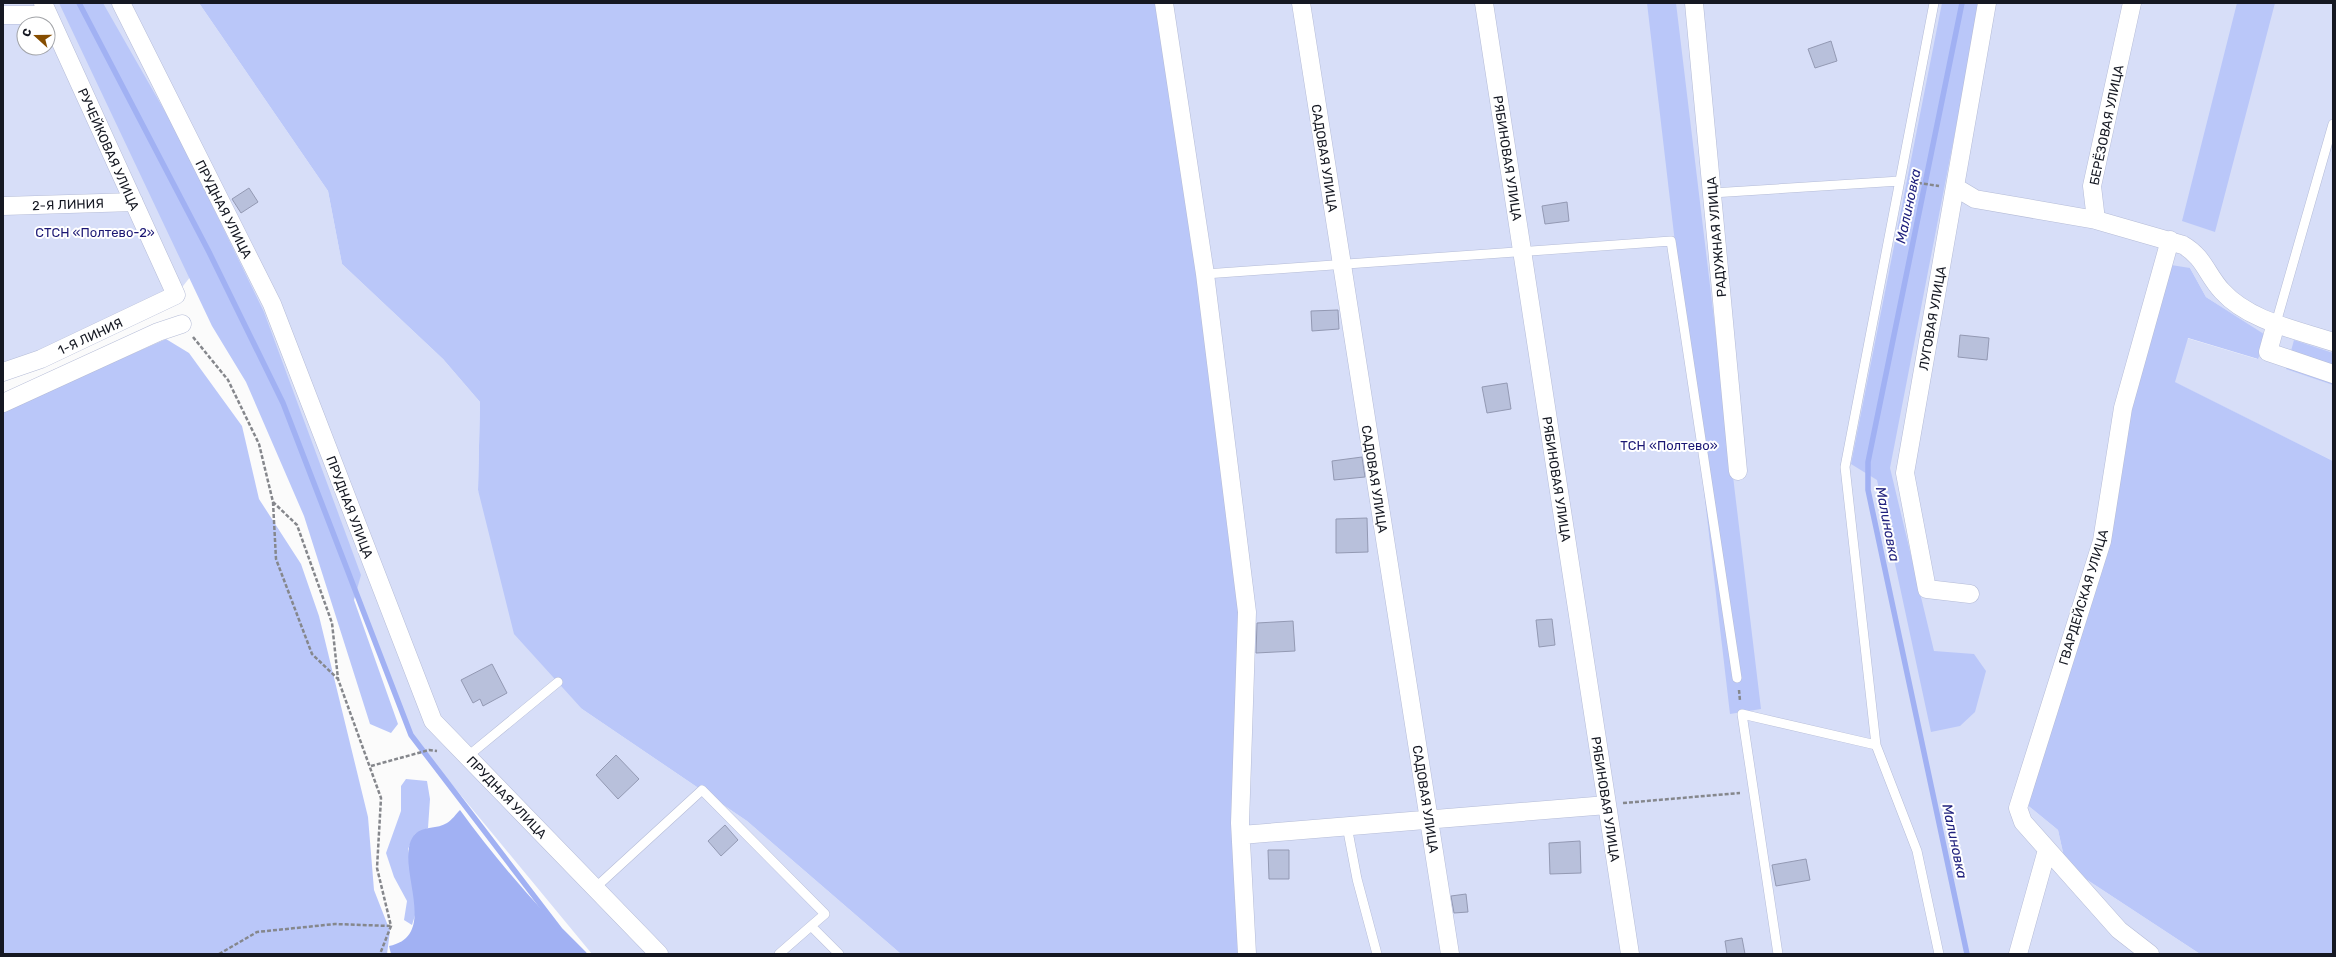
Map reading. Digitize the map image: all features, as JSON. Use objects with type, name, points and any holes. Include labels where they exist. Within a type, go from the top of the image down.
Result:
[{"type":"street","name":"ПРУДНАЯ УЛИЦА","points":[[121,3],[272,304],[433,721],[659,954]]},
{"type":"street","points":[[1164,3],[1205,274],[1247,612],[1241,835],[1247,954]]},
{"type":"street","name":"САДОВАЯ УЛИЦА","points":[[1300,3],[1450,954]]},
{"type":"street","name":"РЯБИНОВАЯ УЛИЦА","points":[[1484,3],[1630,954]]},
{"type":"street","name":"РАДУЖНАЯ УЛИЦА","points":[[1694,3],[1738,471]]},
{"type":"street","name":"ЛУГОВАЯ УЛИЦА","points":[[1970,594],[1927,589],[1905,473],[1987,3]]},
{"type":"street","name":"БЕРЁЗОВАЯ УЛИЦА","points":[[2096,220],[2092,186],[2132,3]]},
{"type":"street","points":[[3,15],[46,9]]},
{"type":"street","name":"РУЧЕЙКОВАЯ УЛИЦА","points":[[46,9],[176,295]]},
{"type":"street","points":[[1955,187],[1975,199],[2096,220],[2170,240],[2195,252],[2222,292],[2237,304],[2276,323],[2333,342]]},
{"type":"street","name":"2-Я ЛИНИЯ","points":[[3,206],[134,202]]},
{"type":"street","name":"ГВАРДЕЙСКАЯ УЛИЦА","points":[[2150,954],[2119,930],[2023,822],[2018,808],[2102,541],[2123,408],[2170,240]]},
{"type":"street","name":"1-Я ЛИНИЯ","points":[[3,372],[41,359],[176,295]]},
{"type":"street","points":[[2276,323],[2268,352],[2333,374]]},
{"type":"street","points":[[3,403],[158,332],[182,324]]},
{"type":"street","points":[[1241,835],[1429,818],[1607,805]]},
{"type":"street","points":[[2018,954],[2047,850]]},
{"type":"lane","points":[[1934,3],[1845,468],[1876,745],[1917,851],[1939,954]]},
{"type":"lane","points":[[2276,323],[2333,124]]},
{"type":"lane","points":[[1712,193],[1900,181]]},
{"type":"lane","points":[[1205,274],[1672,241],[1737,678]]},
{"type":"lane","points":[[468,756],[558,682]]},
{"type":"lane","points":[[1778,954],[1742,714],[1876,745]]},
{"type":"lane","points":[[595,888],[702,790],[825,914],[779,954]]},
{"type":"lane","points":[[1347,826],[1357,879],[1377,954]]},
{"type":"lane","points":[[811,926],[839,954]]},
{"type":"path","points":[[1900,181],[1955,187]]},
{"type":"path","points":[[182,324],[228,380],[259,444],[273,502],[276,559],[312,654],[338,679]]},
{"type":"path","points":[[273,502],[297,525],[332,624],[338,679],[372,766],[381,798],[377,868],[392,926],[380,954]]},
{"type":"path","points":[[1737,678],[1742,714]]},
{"type":"path","points":[[372,766],[429,750]]},
{"type":"path","points":[[1607,805],[1754,792]]},
{"type":"path","points":[[219,954],[257,932],[335,924],[392,926]]},
{"type":"green space","name":"СТСН «Полтево-2»","points":[[3,3],[199,3],[328,191],[342,264],[443,359],[480,402],[478,490],[582,709],[747,821],[901,954],[592,954],[411,735],[283,403],[209,253],[176,295],[3,372]]},
{"type":"green space","name":"ТСН «Полтево»","points":[[1155,3],[2333,3],[2333,461],[2174,382],[2187,338],[2257,359],[2266,336],[2206,297],[2190,268],[2020,799],[2058,830],[2066,866],[2200,954],[1246,954]]},
{"type":"shaded area","points":[[59,3],[103,3],[175,129],[264,312],[361,575],[354,600],[398,724],[391,733],[370,724],[304,516],[246,382],[212,326]]},
{"type":"shaded area","points":[[199,3],[1155,3],[1175,98],[1231,505],[1244,699],[1246,954],[901,954],[747,821],[582,709],[514,634],[478,490],[480,402],[443,359],[342,264],[328,191]]},
{"type":"shaded area","points":[[1647,3],[1676,3],[1761,709],[1730,714]]},
{"type":"shaded area","points":[[1942,3],[1980,3],[1890,468],[1934,651],[1974,654],[1986,671],[1975,712],[1960,726],[1931,732],[1877,480],[1851,464]]},
{"type":"shaded area","points":[[2237,3],[2275,3],[2215,232],[2182,221]]},
{"type":"shaded area","points":[[2171,265],[2190,268],[2206,297],[2267,336],[2258,359],[2188,338],[2175,382],[2333,461],[2333,954],[2200,954],[2066,866],[2058,830],[2020,799],[2102,541],[2123,408]]},
{"type":"shaded area","points":[[166,339],[189,353],[242,426],[259,499],[301,564],[319,616],[368,817],[374,890],[390,931],[387,954],[3,954],[3,411]]},
{"type":"shaded area","points":[[2294,340],[2333,353],[2333,385],[2286,369]]},
{"type":"shaded area","points":[[406,779],[427,781],[430,799],[428,828],[415,834],[408,849],[416,912],[412,925],[404,920],[407,901],[394,877],[386,853],[401,811],[401,786]]},
{"type":"shaded area","points":[[460,810],[519,884],[584,954],[391,954],[389,946],[405,939],[412,928],[415,913],[408,861],[409,846],[418,831],[447,823]]},
{"type":"building","points":[[1831,41],[1837,61],[1815,68],[1808,49]]},
{"type":"building","points":[[249,188],[258,202],[241,213],[232,199]]},
{"type":"building","points":[[1567,202],[1569,221],[1545,224],[1542,206]]},
{"type":"building","points":[[1338,310],[1339,329],[1312,331],[1311,311]]},
{"type":"building","points":[[1960,335],[1989,338],[1987,360],[1958,357]]},
{"type":"building","points":[[1507,383],[1511,409],[1487,413],[1482,387]]},
{"type":"building","points":[[1362,457],[1365,477],[1334,480],[1332,461]]},
{"type":"building","points":[[1367,518],[1368,552],[1336,553],[1336,519]]},
{"type":"building","points":[[1552,619],[1555,645],[1539,647],[1536,620]]},
{"type":"building","points":[[1293,621],[1295,651],[1256,653],[1257,623]]},
{"type":"building","points":[[492,664],[507,693],[483,706],[480,699],[473,703],[461,680]]},
{"type":"building","points":[[616,755],[639,779],[618,799],[596,775]]},
{"type":"building","points":[[725,825],[738,840],[721,856],[708,841]]},
{"type":"building","points":[[1580,841],[1581,873],[1550,874],[1549,843]]},
{"type":"building","points":[[1268,850],[1289,850],[1289,879],[1269,879]]},
{"type":"building","points":[[1806,859],[1810,880],[1776,886],[1772,865]]},
{"type":"building","points":[[1466,894],[1468,912],[1454,913],[1451,896]]},
{"type":"building","points":[[1742,938],[1745,954],[1727,954],[1725,941]]},
{"type":"waterway","points":[[79,3],[209,252],[283,403],[411,735],[560,930],[584,954]]},
{"type":"waterway","name":"Малиновка","points":[[1962,3],[1868,462],[1868,490],[1967,954]]}]
